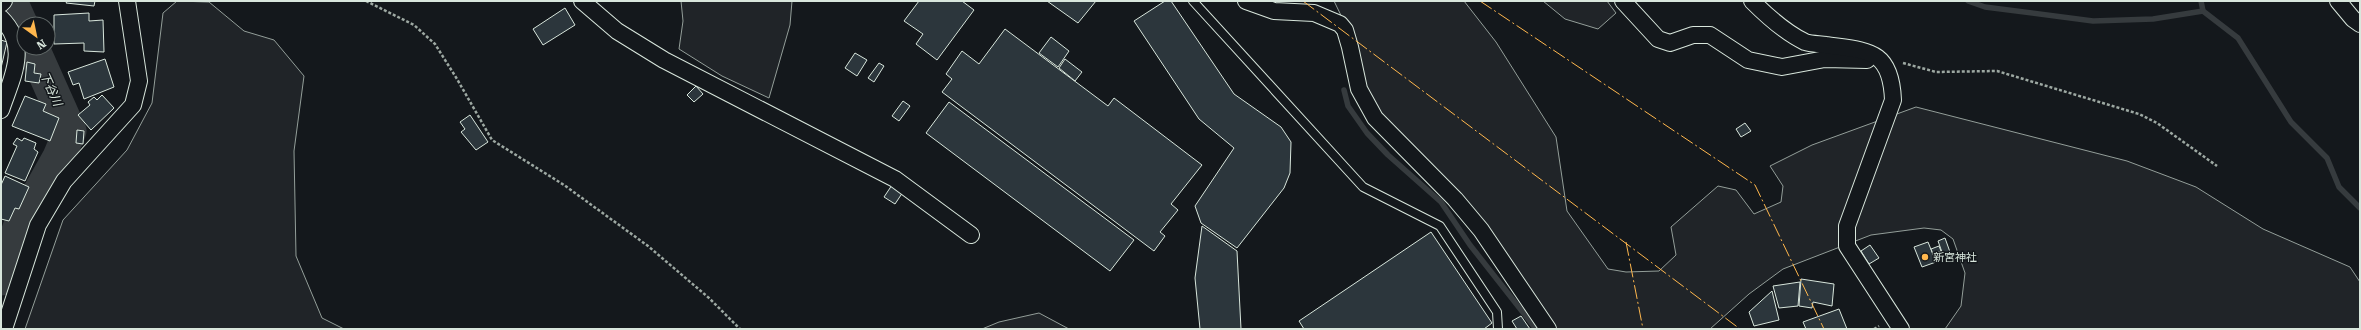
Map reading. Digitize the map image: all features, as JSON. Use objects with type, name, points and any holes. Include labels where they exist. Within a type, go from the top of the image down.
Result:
[{"type":"street","points":[[1,4],[4,1]]},
{"type":"street","points":[[4,329],[38,225],[64,181],[133,105],[139,81],[127,1]]},
{"type":"street","points":[[582,1],[617,32],[664,60],[895,179],[971,235]]},
{"type":"street","points":[[1246,1],[1274,11],[1314,13],[1340,24],[1345,30],[1350,47],[1359,89],[1375,118],[1455,199],[1476,225],[1548,329]]},
{"type":"street","points":[[1623,1],[1658,39],[1670,43],[1693,35],[1710,35],[1748,60],[1764,65],[1782,67],[1825,59],[1870,60],[1879,57]]},
{"type":"street","points":[[1752,1],[1785,29],[1806,42],[1865,51],[1879,57],[1886,68],[1892,86],[1893,100],[1847,226],[1847,246],[1901,329]]},
{"type":"street","points":[[2338,1],[2348,15],[2360,24]]},
{"type":"street","points":[[1,18],[17,43],[18,59],[1,110]]},
{"type":"lane","points":[[1193,1],[1363,186],[1440,226],[1497,312],[1498,329]]},
{"type":"path","points":[[366,1],[414,25],[434,44],[457,79],[492,140],[564,185],[648,246],[710,298],[740,329]]},
{"type":"path","points":[[1879,57],[1936,72],[1997,71],[2139,114],[2157,122],[2217,166]]},
{"type":"shaded area","points":[[177,1],[209,2],[244,31],[274,40],[304,76],[294,151],[296,256],[322,318],[344,329],[25,329],[63,220],[127,150],[152,103],[163,13]]},
{"type":"shaded area","points":[[681,1],[792,1],[790,25],[769,98],[722,76],[679,49],[683,21]]},
{"type":"shaded area","points":[[1334,1],[1464,1],[1496,42],[1556,137],[1567,211],[1608,269],[1626,272],[1659,271],[1676,255],[1671,227],[1718,186],[1736,190],[1754,214],[1781,202],[1783,186],[1770,166],[1812,145],[1916,107],[2127,161],[2196,187],[2263,229],[2350,267],[2360,282],[2360,329],[1945,329],[1961,306],[1965,273],[1953,239],[1941,230],[1924,228],[1871,235],[1783,269],[1749,294],[1710,329],[1555,329],[1373,110],[1350,34]]},
{"type":"shaded area","points":[[1543,1],[1607,1],[1616,13],[1598,29],[1565,19]]},
{"type":"shaded area","points":[[1039,313],[1069,329],[982,329],[999,322]]},
{"type":"building","points":[[67,1],[95,1],[94,6],[66,3]]},
{"type":"building","points":[[919,1],[962,1],[974,10],[937,60],[916,44],[923,34],[904,21]]},
{"type":"building","points":[[1047,1],[1096,1],[1078,23]]},
{"type":"building","points":[[1165,1],[1171,1],[1234,94],[1281,127],[1291,142],[1290,173],[1284,188],[1237,248],[1201,223],[1195,206],[1234,148],[1199,119],[1134,21]]},
{"type":"building","points":[[565,8],[575,25],[543,45],[533,29]]},
{"type":"building","points":[[89,13],[89,21],[103,20],[104,52],[84,51],[84,43],[56,44],[56,16],[54,15]]},
{"type":"building","points":[[1005,29],[1108,106],[1114,98],[1202,165],[1171,204],[1178,210],[1160,232],[1165,236],[1154,251],[942,92],[952,79],[946,74],[962,51],[979,64]]},
{"type":"building","points":[[1051,37],[1069,51],[1058,67],[1039,53]]},
{"type":"building","points":[[1,40],[7,42],[1,68]]},
{"type":"building","points":[[855,53],[867,60],[857,76],[845,68]]},
{"type":"building","points":[[105,59],[114,87],[84,99],[79,83],[73,85],[68,72]]},
{"type":"building","points":[[1065,59],[1082,72],[1075,81],[1059,68]]},
{"type":"building","points":[[27,62],[35,64],[34,73],[41,74],[39,83],[25,81]]},
{"type":"building","points":[[879,63],[884,66],[874,82],[868,78]]},
{"type":"building","points":[[696,86],[703,94],[694,102],[687,95]]},
{"type":"building","points":[[102,95],[114,108],[91,130],[78,115],[90,105],[88,102],[94,97],[97,100]]},
{"type":"building","points":[[25,96],[46,104],[43,111],[59,118],[50,141],[12,126]]},
{"type":"building","points":[[903,101],[910,106],[899,121],[892,116]]},
{"type":"building","points":[[949,102],[1134,240],[1110,271],[926,133]]},
{"type":"building","points":[[470,115],[488,142],[476,150],[461,132],[465,129],[460,122]]},
{"type":"building","points":[[1745,123],[1751,131],[1741,137],[1736,129]]},
{"type":"building","points":[[77,130],[84,131],[83,144],[76,143]]},
{"type":"building","points":[[17,138],[22,141],[24,138],[36,143],[34,149],[38,152],[25,181],[5,173],[17,146],[13,144]]},
{"type":"building","points":[[5,176],[29,187],[19,209],[15,208],[9,221],[1,219],[1,185]]},
{"type":"building","points":[[892,185],[903,192],[895,204],[884,197]]},
{"type":"building","points":[[1202,226],[1237,251],[1241,329],[1200,329],[1195,278]]},
{"type":"building","points":[[1431,232],[1492,323],[1484,329],[1304,329],[1299,321]]},
{"type":"building","points":[[1945,238],[1950,252],[1943,255],[1938,241]]},
{"type":"building","points":[[1928,242],[1936,262],[1922,267],[1914,247]]},
{"type":"building","points":[[1870,245],[1879,258],[1869,264],[1861,251]]},
{"type":"building","points":[[1939,246],[1941,251],[1933,254],[1931,249]]},
{"type":"building","points":[[1801,279],[1834,284],[1832,306],[1813,302],[1812,308],[1799,306]]},
{"type":"building","points":[[1800,282],[1798,306],[1779,308],[1773,286]]},
{"type":"building","points":[[1772,291],[1779,320],[1754,326],[1749,312]]},
{"type":"building","points":[[1839,309],[1847,329],[1806,329],[1803,322]]},
{"type":"building","points":[[1521,316],[1530,329],[1517,329],[1512,321]]},
{"type":"waterway","name":"下谷川","points":[[11,1],[18,16]]},
{"type":"waterway","points":[[1968,1],[1985,7],[2093,21],[2153,19],[2203,11]]},
{"type":"waterway","points":[[2201,1],[2203,11],[2238,38],[2291,122],[2327,158],[2339,187],[2360,208]]},
{"type":"waterway","points":[[1,279],[19,228],[59,157],[70,131],[37,56]]},
{"type":"waterway","points":[[1344,90],[1348,106],[1367,133],[1388,155],[1441,202],[1470,245],[1536,329]]},
{"type":"power","points":[[1303,1],[1740,329]]},
{"type":"power","points":[[1480,1],[1755,185],[1824,329]]},
{"type":"power","points":[[1626,242],[1643,329]]},
{"type":"place","name":"新宮神社","points":[[1925,257]]}]
